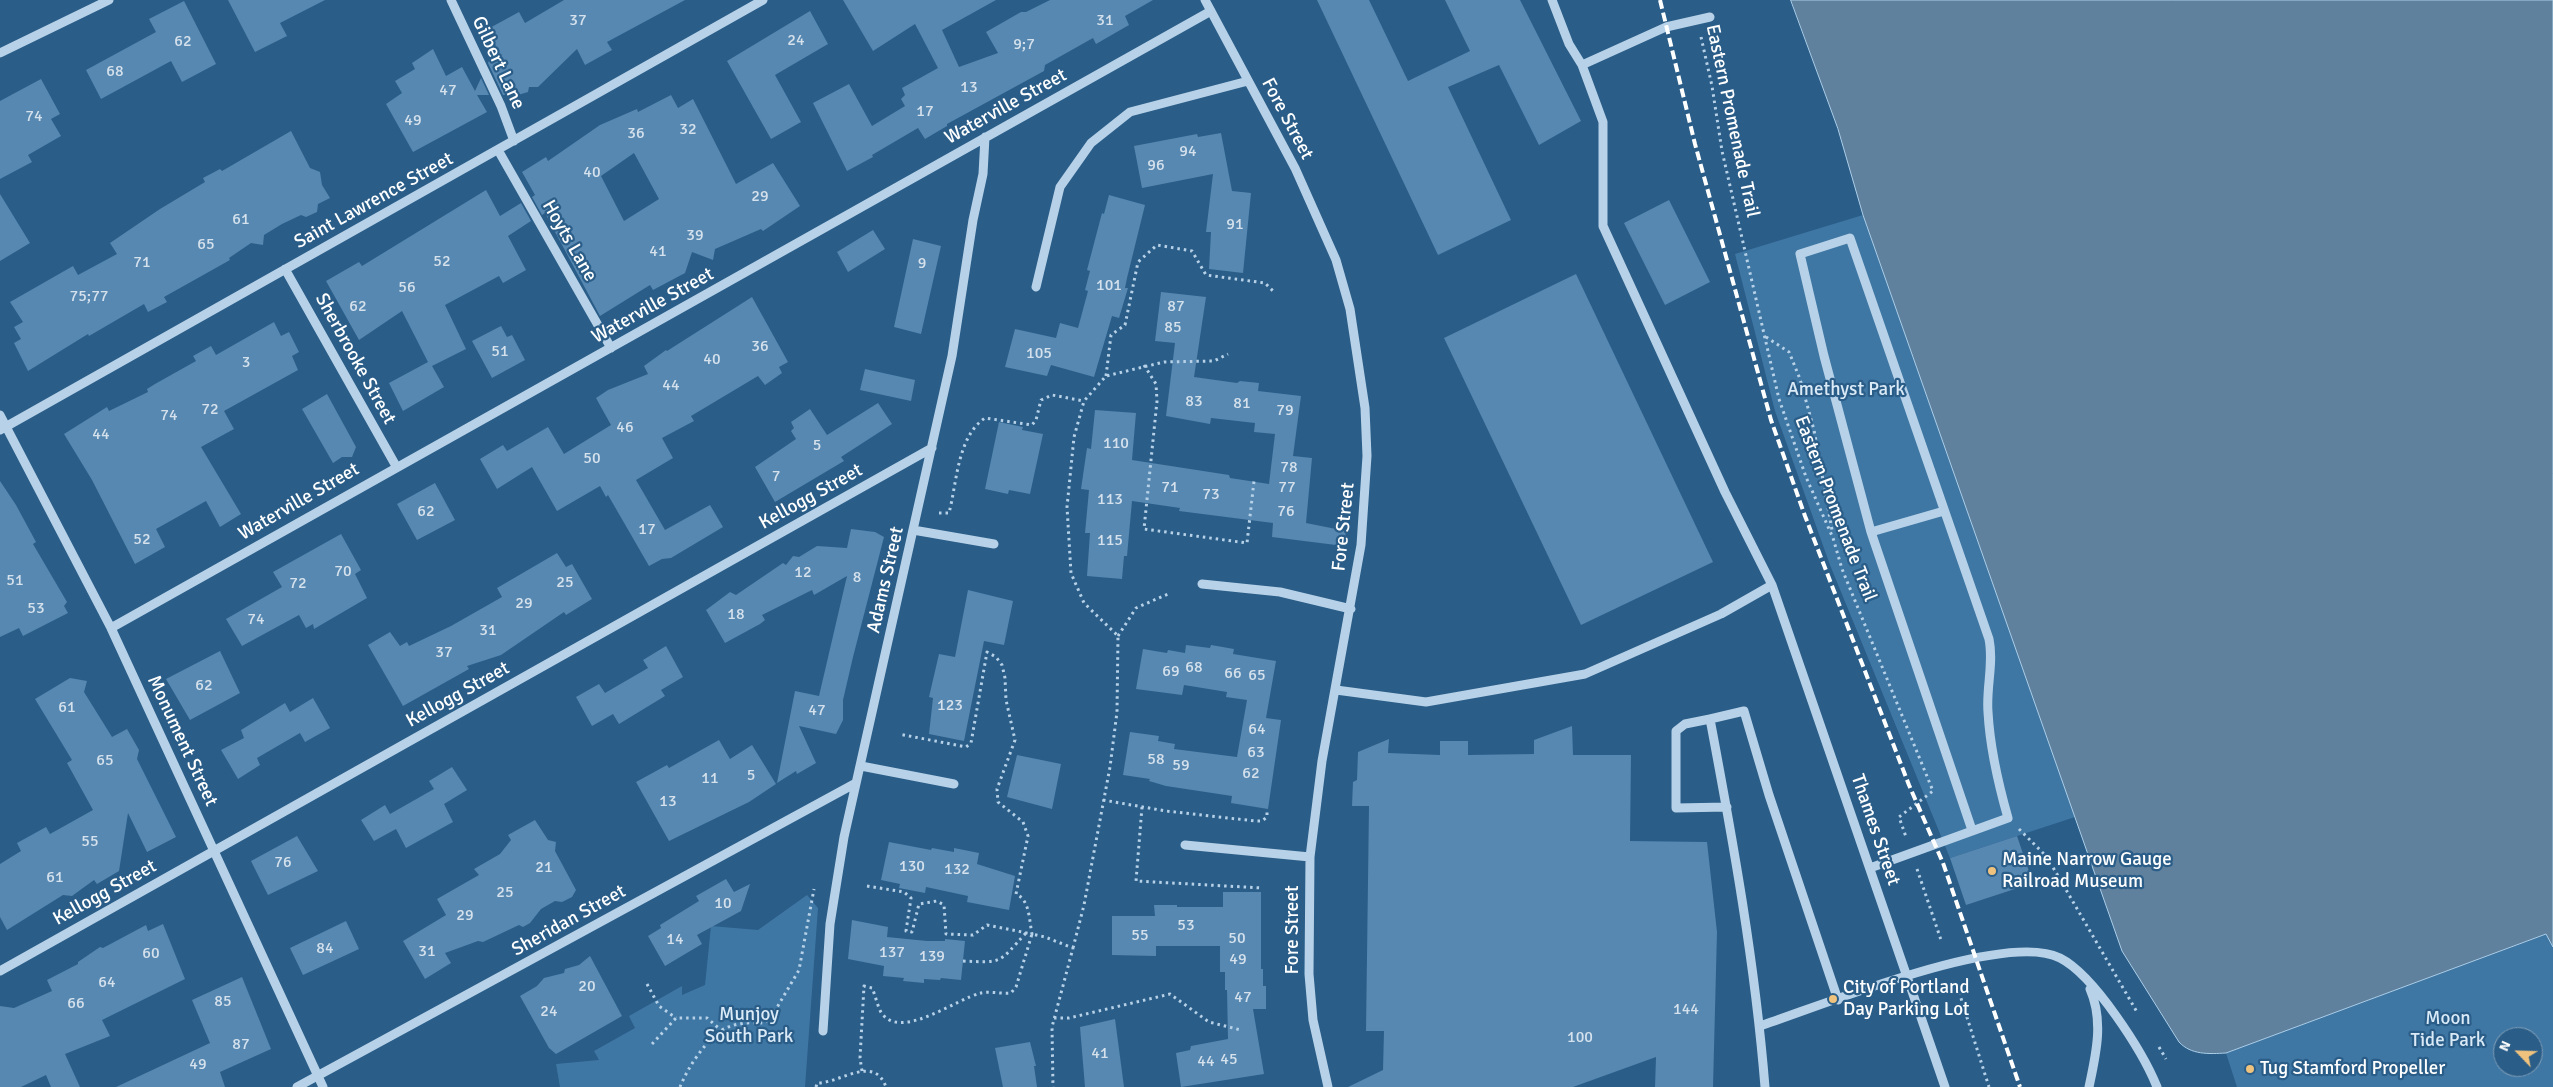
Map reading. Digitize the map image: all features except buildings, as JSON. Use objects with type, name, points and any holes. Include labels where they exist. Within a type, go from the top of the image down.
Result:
[{"type":"street","points":[[0,53],[109,0]]},
{"type":"street","name":"Gilbert Lane","points":[[451,0],[501,106],[514,141]]},
{"type":"street","name":"Saint Lawrence Street","points":[[3,428],[763,0]]},
{"type":"street","name":"Fore Street","points":[[1205,0],[1295,168],[1336,260],[1350,309],[1365,408],[1367,456],[1361,545],[1351,609],[1322,761],[1310,857],[1309,974],[1313,1020],[1328,1087]]},
{"type":"street","name":"Thames Street","points":[[1553,0],[1569,44],[1582,65],[1602,122],[1603,226],[1725,492],[1772,585],[1945,1087]]},
{"type":"street","name":"Waterville Street","points":[[111,628],[396,466],[611,348],[1211,11]]},
{"type":"street","points":[[1582,65],[1666,27],[1710,17]]},
{"type":"street","points":[[1036,287],[1060,187],[1091,143],[1130,112],[1248,81]]},
{"type":"street","name":"Adams Street","points":[[823,1031],[830,924],[844,837],[952,356],[973,220],[983,174],[984,137]]},
{"type":"street","name":"Hoyts Lane","points":[[498,150],[611,348]]},
{"type":"street","points":[[1870,868],[2008,818],[1993,760],[1990,734],[1988,710],[1992,654],[1850,238],[1800,254],[1824,356],[1871,532],[1972,830]]},
{"type":"street","name":"Sherbrooke Street","points":[[285,269],[396,466]]},
{"type":"street","name":"Monument Street","points":[[0,415],[3,428],[111,628],[323,1087]]},
{"type":"street","name":"Kellogg Street","points":[[0,971],[932,448]]},
{"type":"street","points":[[1871,532],[1944,512]]},
{"type":"street","points":[[913,530],[994,544]]},
{"type":"street","points":[[1202,584],[1280,592],[1351,609]]},
{"type":"street","points":[[1336,690],[1426,702],[1585,674],[1721,614],[1772,585]]},
{"type":"street","points":[[1727,808],[1676,808],[1676,730],[1685,724],[1744,711],[1769,795],[1838,1000]]},
{"type":"street","points":[[1710,719],[1742,892],[1760,1026],[1765,1087]]},
{"type":"street","points":[[861,766],[954,784]]},
{"type":"street","name":"Sheridan Street","points":[[298,1087],[856,783]]},
{"type":"street","points":[[1185,845],[1310,857]]},
{"type":"street","points":[[1760,1026],[1948,963],[2027,950],[2060,957],[2078,970],[2123,1024],[2157,1087]]},
{"type":"street","points":[[2078,970],[2093,997],[2098,1020],[2098,1035],[2090,1087]]},
{"type":"path","name":"Eastern Promenade Trail","points":[[1697,20],[1712,86],[1722,151],[1784,416],[1811,490],[1833,538],[1842,569],[1933,791],[1899,817],[1941,940]]},
{"type":"path","points":[[1106,376],[1111,335],[1125,325],[1138,262],[1157,245],[1192,251],[1206,275],[1264,283],[1272,291]]},
{"type":"path","points":[[1765,337],[1789,352],[1800,379],[1814,430],[1833,538]]},
{"type":"path","points":[[1118,636],[1084,602],[1071,573],[1067,507],[1074,437],[1084,401],[1106,376],[1144,365],[1181,360],[1214,361],[1228,354]]},
{"type":"path","points":[[1144,365],[1156,384],[1157,402],[1144,529],[1247,543],[1254,481]]},
{"type":"path","points":[[940,513],[949,513],[964,449],[973,426],[985,418],[1032,425],[1036,420],[1040,400],[1052,395],[1084,401]]},
{"type":"path","points":[[1053,1087],[1052,1027],[1084,905],[1118,712],[1118,636],[1136,608],[1168,594]]},
{"type":"path","points":[[862,1072],[860,1058],[864,986],[872,988],[883,1016],[892,1021],[905,1022],[934,1014],[982,993],[1011,993],[1016,987],[1032,934],[1028,907],[1022,897],[1016,894],[1028,836],[1023,822],[998,802],[997,788],[1014,740],[1006,700],[1005,678],[1002,665],[996,656],[987,652],[971,743],[966,748],[899,734]]},
{"type":"path","points":[[1103,800],[1142,807],[1255,821],[1262,821],[1267,812]]},
{"type":"path","points":[[1142,807],[1136,881],[1262,888]]},
{"type":"path","points":[[2008,818],[2047,857],[2139,1014]]},
{"type":"path","points":[[867,886],[904,892],[910,898],[906,931],[912,932],[919,904],[937,901],[944,905],[946,934],[973,935],[987,925],[1045,937],[1073,948]]},
{"type":"path","points":[[680,1087],[697,1056],[722,1030],[747,1022],[764,1023],[772,1016],[800,970],[814,889]]},
{"type":"path","points":[[963,961],[992,962],[1000,960],[1026,933]]},
{"type":"path","points":[[646,984],[659,1006],[676,1018],[707,1018],[722,1030]]},
{"type":"path","points":[[1959,992],[1989,1087]]},
{"type":"path","points":[[1054,1018],[1069,1018],[1170,994],[1209,1022],[1241,1030]]},
{"type":"path","points":[[652,1044],[676,1018]]},
{"type":"path","points":[[2157,1044],[2166,1059]]},
{"type":"path","points":[[816,1087],[817,1083],[827,1083],[862,1072],[874,1071],[880,1074],[886,1087]]},
{"type":"green space","name":"Amethyst Park","points":[[1863,215],[2075,817],[1950,858],[1830,565],[1775,411],[1735,254]]},
{"type":"green space","name":"Munjoy South Park","points":[[807,895],[818,908],[805,1087],[560,1087],[556,1064],[599,1060],[594,1051],[635,1028],[629,1016],[682,986],[682,995],[705,985],[711,926],[758,930]]},
{"type":"green space","name":"Moon Tide Park","points":[[2547,934],[2553,947],[2553,1087],[2237,1087],[2226,1053]]},
{"type":"shaded area","points":[[1791,0],[2553,0],[2553,947],[2546,934],[2226,1053],[2195,1051],[2179,1042],[2122,951],[1863,215],[1838,129]]},
{"type":"railway","points":[[1660,0],[1695,144],[1771,420],[1805,516],[1909,785],[1943,863],[2020,1087]]},
{"type":"place","name":"Maine Narrow Gauge Railroad Museum","points":[[1992,871]]},
{"type":"place","name":"City of Portland Day Parking Lot","points":[[1833,999]]},
{"type":"place","name":"Tug Stamford Propeller","points":[[2250,1069]]}]
